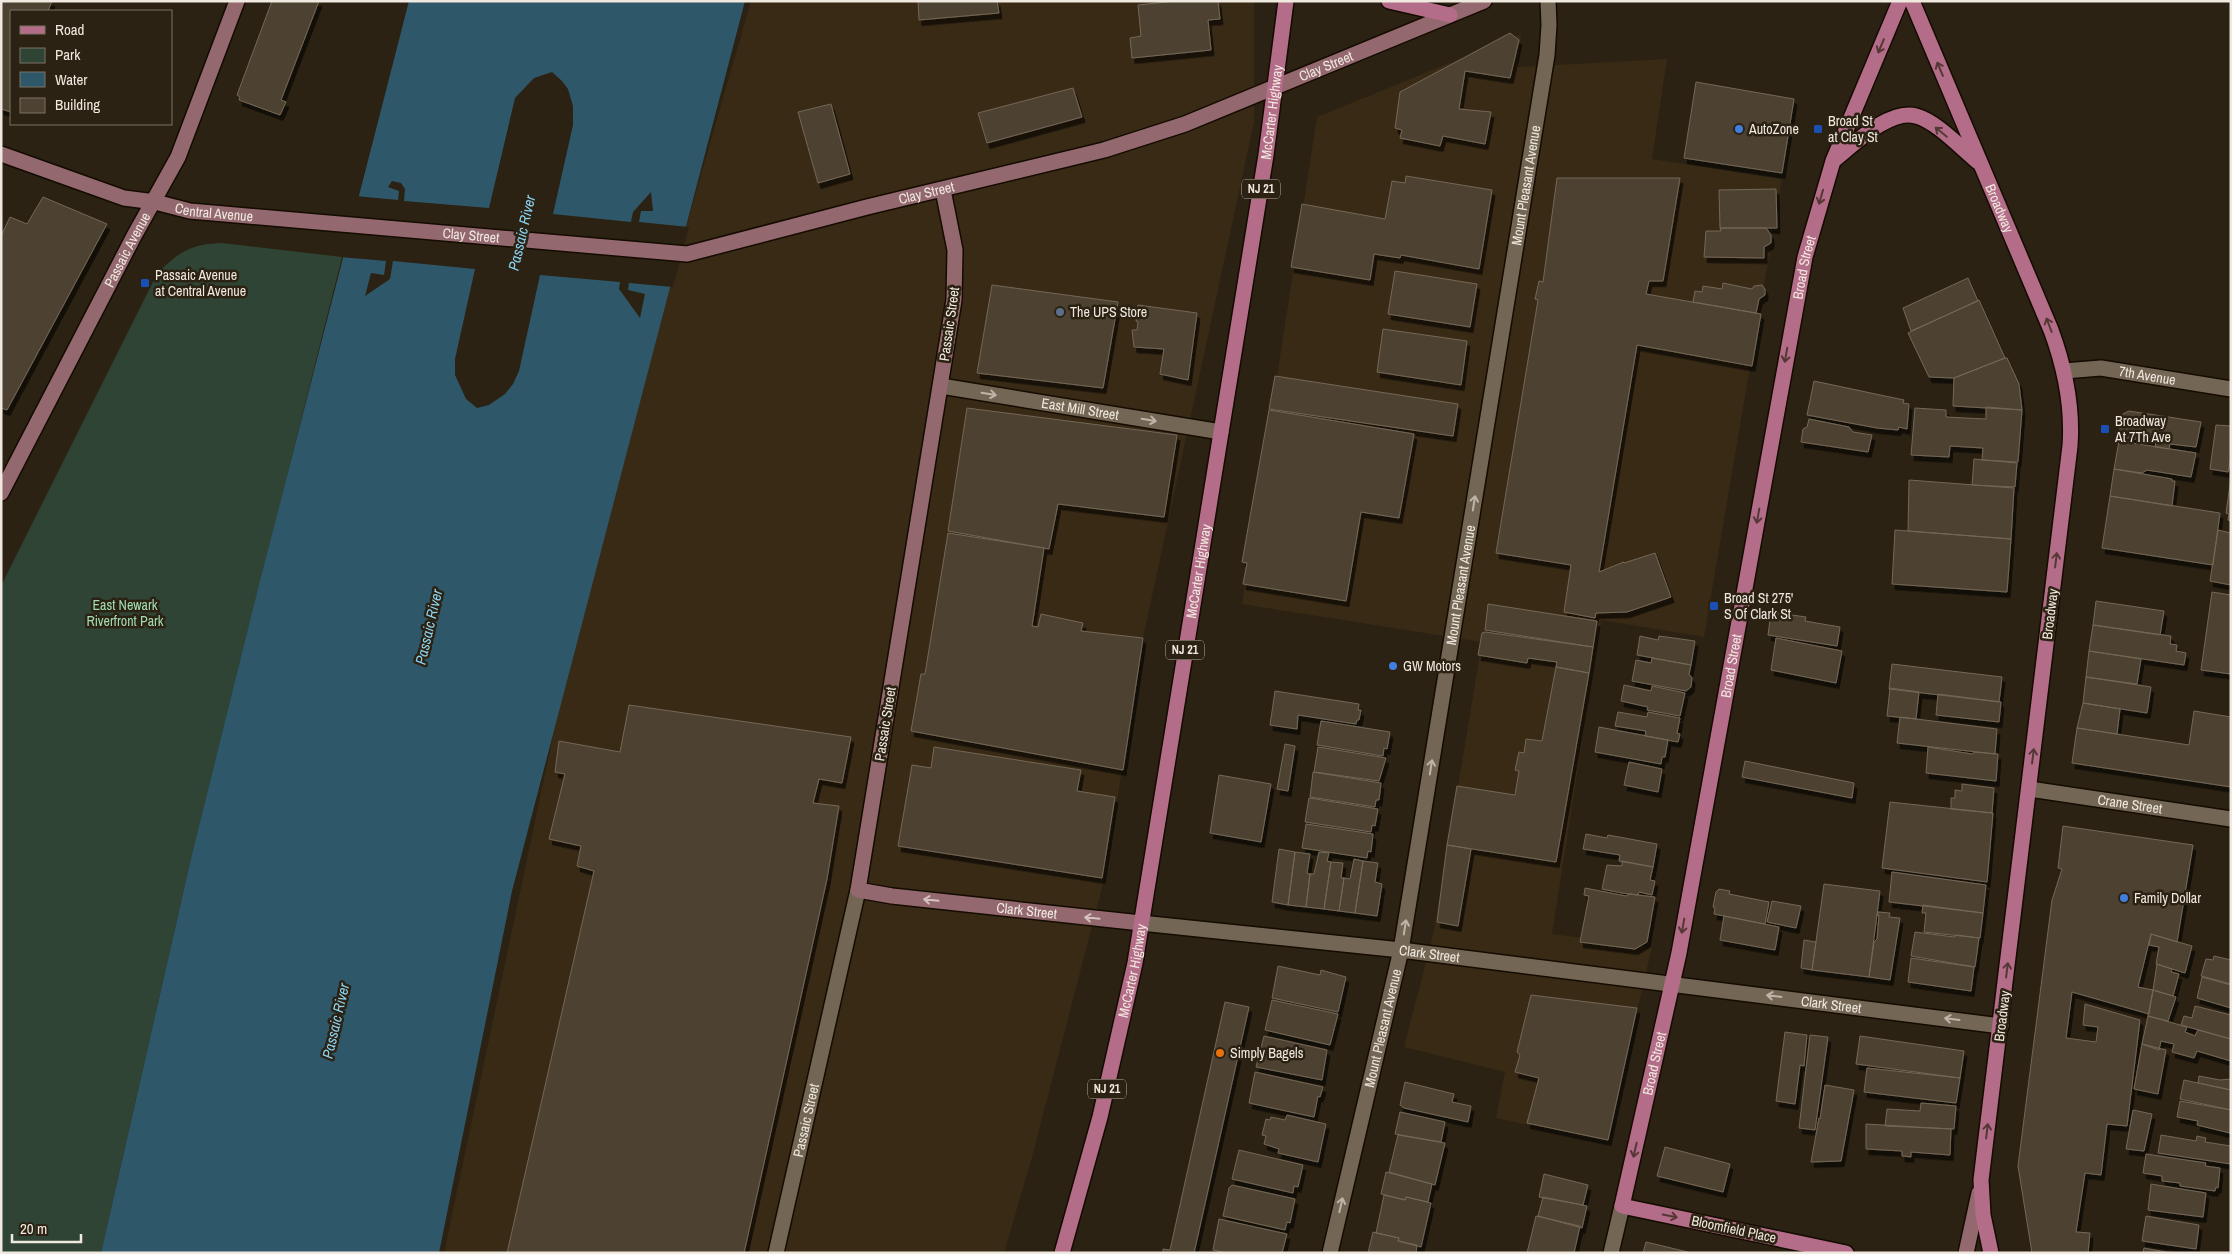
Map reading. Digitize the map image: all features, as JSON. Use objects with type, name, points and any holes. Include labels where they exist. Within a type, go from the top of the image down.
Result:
[{"type":"main road","name":"Passaic Avenue","points":[[1,493],[134,236],[155,202],[182,149],[237,1]]},
{"type":"main road","name":"McCarter Highway","points":[[1062,1253],[1112,1070],[1131,980],[1277,86],[1286,1]]},
{"type":"main road","points":[[1389,1],[1450,15]]},
{"type":"main road","name":"Clay Street","points":[[345,225],[687,254],[1146,138],[1185,124],[1484,1]]},
{"type":"main road","name":"Broad Street","points":[[1622,1206],[1672,983],[1734,655],[1795,304],[1811,233],[1833,161],[1900,1]]},
{"type":"main road","name":"Broadway","points":[[1912,1],[2056,343],[2064,371],[2071,413],[2070,437],[2001,1026],[1981,1180],[1966,1253]]},
{"type":"main road","points":[[1833,161],[1891,118],[1907,114],[1925,120],[1979,163]]},
{"type":"main road","name":"Central Avenue","points":[[1,154],[124,198],[155,202],[190,211],[345,225]]},
{"type":"main road","name":"Passaic Street","points":[[858,890],[954,300],[956,267],[953,234],[943,190]]},
{"type":"main road","name":"Clark Street","points":[[858,890],[902,897],[1141,923]]},
{"type":"main road","points":[[1981,1180],[1983,1215],[1991,1253]]},
{"type":"main road","name":"Bloomfield Place","points":[[1622,1206],[1846,1253]]},
{"type":"street","name":"Mount Pleasant Avenue","points":[[1330,1253],[1401,950],[1547,55],[1548,1]]},
{"type":"street","name":"7th Avenue","points":[[2064,371],[2100,368],[2231,389]]},
{"type":"street","name":"East Mill Street","points":[[941,386],[1221,432]]},
{"type":"street","name":"Crane Street","points":[[2029,789],[2231,819]]},
{"type":"street","name":"Passaic Street","points":[[776,1253],[858,890]]},
{"type":"street","name":"Clark Street","points":[[1141,923],[1401,950],[2001,1026]]},
{"type":"street","name":"Broad Street","points":[[1612,1253],[1622,1206]]},
{"type":"shaded area","points":[[751,1],[1254,1],[1254,122],[1143,638],[1105,876],[1032,1157],[1004,1253],[444,1253],[564,684],[677,258]]},
{"type":"shaded area","points":[[1521,34],[1517,67],[1667,59],[1652,159],[1782,179],[1704,637],[1601,620],[1552,934],[1652,947],[1606,1142],[1496,1118],[1505,1072],[1404,1047],[1434,931],[1482,642],[1242,604],[1317,117]]},
{"type":"green space","name":"East Newark Riverfront Park","points":[[222,243],[342,257],[192,854],[101,1253],[1,1253],[1,586],[157,274],[172,260],[193,247]]},
{"type":"water","name":"Passaic River","points":[[409,1],[745,1],[512,891],[439,1253],[101,1253],[192,854]]},
{"type":"pier","points":[[552,72],[568,89],[573,106],[573,125],[553,214],[631,222],[633,212],[651,192],[653,211],[641,211],[639,222],[689,227],[673,287],[629,283],[628,290],[645,294],[640,318],[619,289],[620,282],[540,275],[519,371],[513,384],[505,394],[489,405],[477,408],[466,399],[455,375],[455,359],[475,269],[393,261],[390,279],[365,296],[371,273],[384,275],[386,261],[340,257],[355,196],[398,200],[399,191],[388,187],[392,181],[401,183],[405,189],[404,201],[489,208],[515,98],[534,78]]},
{"type":"building","points":[[1,1],[52,1],[48,10],[10,10],[10,112],[1,109]]},
{"type":"building","points":[[272,1],[319,1],[281,100],[286,102],[280,115],[239,100],[240,97],[237,95]]},
{"type":"building","points":[[918,1],[997,1],[999,13],[919,20]]},
{"type":"building","points":[[1176,1],[1218,1],[1220,19],[1208,20],[1211,50],[1132,58],[1130,38],[1141,36],[1138,5]]},
{"type":"building","points":[[1510,33],[1519,40],[1510,78],[1465,71],[1459,109],[1491,112],[1485,144],[1443,136],[1440,146],[1400,138],[1402,130],[1395,128],[1400,92]]},
{"type":"building","name":"AutoZone","points":[[1696,82],[1794,99],[1782,173],[1684,158]]},
{"type":"building","points":[[1073,88],[1082,117],[987,143],[978,113]]},
{"type":"building","points":[[831,104],[850,174],[818,183],[798,112]]},
{"type":"building","points":[[1406,176],[1492,190],[1479,269],[1401,255],[1400,258],[1374,254],[1370,280],[1291,267],[1302,204],[1385,219],[1392,181],[1405,183]]},
{"type":"building","points":[[1557,178],[1680,178],[1663,281],[1649,281],[1646,294],[1761,314],[1752,366],[1637,345],[1599,572],[1655,553],[1671,597],[1627,612],[1596,613],[1595,618],[1564,612],[1571,565],[1496,553],[1538,300],[1535,299],[1539,281],[1543,282]]},
{"type":"building","points":[[1776,189],[1777,228],[1720,228],[1719,190]]},
{"type":"building","points":[[43,197],[107,224],[7,410],[1,408],[1,236],[10,217],[27,224]]},
{"type":"building","points":[[1720,228],[1766,228],[1771,235],[1771,243],[1764,247],[1764,258],[1704,257],[1706,231],[1721,231]]},
{"type":"building","points":[[1395,271],[1477,284],[1470,327],[1388,314]]},
{"type":"building","points":[[1968,278],[1978,301],[1911,331],[1903,308]]},
{"type":"building","points":[[1723,283],[1752,289],[1754,286],[1762,285],[1765,289],[1765,295],[1759,299],[1756,313],[1693,302],[1695,291],[1702,292],[1703,286],[1722,289]]},
{"type":"building","points":[[992,285],[1118,302],[1103,388],[977,373]]},
{"type":"building","points":[[1979,300],[2005,358],[1954,378],[1929,377],[1908,333]]},
{"type":"building","points":[[1138,305],[1197,313],[1188,380],[1160,374],[1164,349],[1134,347],[1132,330],[1137,330]]},
{"type":"building","points":[[1383,329],[1467,341],[1461,385],[1377,372]]},
{"type":"building","points":[[2007,358],[2019,384],[2022,410],[1953,406],[1954,378]]},
{"type":"building","points":[[1275,376],[1458,404],[1453,436],[1269,409]]},
{"type":"building","points":[[1814,381],[1904,400],[1903,403],[1909,404],[1907,429],[1899,427],[1898,430],[1877,428],[1807,415]]},
{"type":"building","points":[[1986,407],[2022,410],[2018,462],[1982,460],[1983,448],[1950,446],[1949,457],[1911,455],[1915,408],[1946,410],[1946,417],[1986,419]]},
{"type":"building","points":[[967,408],[1177,435],[1164,517],[1058,504],[1049,549],[948,531]]},
{"type":"building","points":[[1269,410],[1414,434],[1399,518],[1361,512],[1346,601],[1243,584],[1247,563],[1242,562]]},
{"type":"building","points":[[2129,411],[2201,422],[2196,447],[2170,444],[2169,449],[2155,447],[2156,442],[2119,437],[2121,415]]},
{"type":"building","points":[[1809,419],[1849,427],[1853,432],[1872,435],[1868,452],[1801,442],[1803,429],[1807,427]]},
{"type":"building","points":[[2216,425],[2231,426],[2231,457],[2228,472],[2210,469]]},
{"type":"building","points":[[2119,441],[2196,453],[2191,477],[2147,470],[2142,473],[2114,469]]},
{"type":"building","points":[[1974,459],[2017,463],[2015,487],[1972,485]]},
{"type":"building","points":[[2114,469],[2172,479],[2172,481],[2175,481],[2172,506],[2110,496]]},
{"type":"building","points":[[2231,478],[2231,521],[2228,520],[2229,514],[2226,513]]},
{"type":"building","points":[[1909,480],[2014,488],[2011,539],[1908,531]]},
{"type":"building","points":[[2110,496],[2220,513],[2213,565],[2102,548]]},
{"type":"building","points":[[1895,530],[2011,539],[2007,592],[1892,584]]},
{"type":"building","points":[[2218,530],[2231,533],[2231,585],[2210,581]]},
{"type":"building","points":[[948,533],[1044,548],[1032,626],[1038,627],[1041,614],[1083,623],[1081,631],[1143,638],[1123,770],[911,731],[921,674],[925,674]]},
{"type":"building","points":[[2212,592],[2231,595],[2231,674],[2201,670]]},
{"type":"building","points":[[2096,601],[2164,611],[2160,635],[2093,625]]},
{"type":"building","points":[[1488,604],[1597,621],[1593,647],[1485,630]]},
{"type":"building","points":[[1771,612],[1806,617],[1805,621],[1840,627],[1837,646],[1768,635]]},
{"type":"building","points":[[2093,625],[2171,636],[2170,644],[2177,645],[2176,651],[2186,653],[2184,665],[2089,651]]},
{"type":"building","points":[[1482,633],[1593,647],[1589,673],[1556,667],[1557,662],[1528,658],[1527,663],[1478,655]]},
{"type":"building","points":[[1640,636],[1658,640],[1659,636],[1695,641],[1691,665],[1637,655]]},
{"type":"building","points":[[1776,638],[1842,651],[1836,683],[1771,670]]},
{"type":"building","points":[[2089,651],[2141,659],[2137,684],[2086,677]]},
{"type":"building","points":[[1652,658],[1691,665],[1689,674],[1692,678],[1691,687],[1686,691],[1632,681],[1636,660],[1651,663]]},
{"type":"building","points":[[1892,664],[2002,677],[1999,702],[1889,689]]},
{"type":"building","points":[[1556,667],[1589,673],[1556,862],[1447,845],[1457,786],[1515,795],[1519,771],[1515,770],[1519,752],[1524,753],[1526,739],[1542,741]]},
{"type":"building","points":[[2086,677],[2151,687],[2147,713],[2083,703]]},
{"type":"building","points":[[1624,685],[1651,691],[1652,686],[1685,693],[1680,716],[1647,710],[1648,707],[1621,701]]},
{"type":"building","points":[[1890,688],[1919,692],[1916,719],[1887,716]]},
{"type":"building","points":[[1275,691],[1359,704],[1358,710],[1361,710],[1359,720],[1357,720],[1356,724],[1298,715],[1297,729],[1270,725]]},
{"type":"building","points":[[1938,694],[2001,702],[1999,722],[1936,715]]},
{"type":"building","points":[[2083,703],[2120,709],[2117,734],[2077,728]]},
{"type":"building","points":[[629,705],[851,737],[842,783],[819,779],[813,803],[839,806],[827,879],[744,1253],[507,1253],[594,871],[577,866],[581,846],[549,839],[565,774],[555,772],[559,741],[620,752]]},
{"type":"building","points":[[2194,711],[2231,717],[2231,787],[2072,763],[2077,728],[2189,745]]},
{"type":"building","points":[[1618,712],[1647,717],[1648,712],[1680,718],[1677,733],[1680,734],[1678,742],[1645,736],[1646,731],[1615,726]]},
{"type":"building","points":[[1900,717],[1997,729],[1995,754],[1897,743]]},
{"type":"building","points":[[1321,721],[1390,732],[1387,749],[1384,748],[1383,756],[1317,745]]},
{"type":"building","points":[[1599,727],[1668,740],[1665,757],[1662,757],[1661,764],[1595,752]]},
{"type":"building","points":[[1285,744],[1295,746],[1288,791],[1277,789]]},
{"type":"building","points":[[934,747],[1081,770],[1077,791],[1115,797],[1102,878],[898,846],[912,765],[931,768]]},
{"type":"building","points":[[1318,747],[1386,758],[1379,781],[1314,772]]},
{"type":"building","points":[[1928,747],[1972,754],[1974,752],[1998,754],[1996,781],[1926,773]]},
{"type":"building","points":[[1745,761],[1854,783],[1852,798],[1742,777]]},
{"type":"building","points":[[1629,762],[1662,769],[1658,792],[1624,785]]},
{"type":"building","points":[[1313,772],[1381,783],[1379,800],[1376,800],[1375,807],[1310,797]]},
{"type":"building","points":[[1219,775],[1271,784],[1261,842],[1210,833]]},
{"type":"building","points":[[1962,784],[1994,788],[1992,813],[1951,809],[1951,798],[1955,798],[1955,790],[1962,791]]},
{"type":"building","points":[[1309,798],[1378,809],[1375,826],[1372,825],[1371,832],[1305,822]]},
{"type":"building","points":[[1890,802],[1993,813],[1987,882],[1882,868]]},
{"type":"building","points":[[1306,824],[1373,834],[1371,852],[1368,851],[1367,858],[1302,848]]},
{"type":"building","points":[[2063,826],[2193,845],[2177,942],[2151,934],[2138,987],[2153,990],[2149,1014],[2072,992],[2066,1038],[2096,1042],[2098,1027],[2083,1025],[2085,1004],[2140,1020],[2127,1126],[2107,1124],[2101,1175],[2085,1173],[2076,1232],[2090,1233],[2088,1253],[2032,1253],[2018,1166],[2052,900],[2062,869],[2058,868]]},
{"type":"building","points":[[1586,834],[1607,838],[1608,835],[1657,844],[1653,867],[1619,861],[1620,855],[1583,849]]},
{"type":"building","points":[[1447,845],[1471,849],[1458,926],[1437,922]]},
{"type":"building","points":[[1279,849],[1295,852],[1288,905],[1272,902]]},
{"type":"building","points":[[1295,852],[1310,854],[1307,873],[1310,874],[1306,907],[1288,905]]},
{"type":"building","points":[[1319,852],[1329,853],[1327,861],[1331,862],[1324,909],[1306,907],[1310,874],[1314,874]]},
{"type":"building","points":[[1354,859],[1363,861],[1355,913],[1339,911],[1344,878],[1350,879]]},
{"type":"building","points":[[1363,861],[1378,863],[1375,882],[1382,884],[1377,916],[1355,913]]},
{"type":"building","points":[[1622,861],[1653,867],[1650,880],[1655,881],[1652,895],[1639,892],[1638,895],[1602,889],[1607,865],[1622,866]]},
{"type":"building","points":[[1331,862],[1343,863],[1341,878],[1344,878],[1339,911],[1324,909]]},
{"type":"building","points":[[1892,872],[1986,885],[1983,913],[1889,902]]},
{"type":"building","points":[[1824,884],[1880,891],[1869,977],[1812,970]]},
{"type":"building","points":[[1585,888],[1626,896],[1629,894],[1655,897],[1647,942],[1635,949],[1580,942],[1589,896],[1584,895]]},
{"type":"building","points":[[1719,889],[1730,891],[1729,894],[1769,902],[1765,924],[1714,914],[1715,908],[1713,907],[1716,892]]},
{"type":"building","points":[[1772,901],[1801,906],[1796,928],[1767,922]]},
{"type":"building","points":[[1923,905],[1983,913],[1980,938],[1924,932],[1926,913],[1922,913]]},
{"type":"building","points":[[1878,912],[1890,913],[1889,917],[1900,918],[1890,980],[1869,977],[1874,942],[1877,939]]},
{"type":"building","points":[[1724,916],[1779,927],[1775,950],[1720,940]]},
{"type":"building","points":[[1915,932],[1979,938],[1975,967],[1911,956]]},
{"type":"building","points":[[2151,934],[2192,946],[2185,973],[2156,964],[2159,947],[2149,945]]},
{"type":"building","points":[[1804,940],[1816,942],[1812,970],[1801,968]]},
{"type":"building","points":[[2214,956],[2231,960],[2231,984],[2201,976],[2206,959],[2213,960]]},
{"type":"building","points":[[1911,958],[1974,967],[1971,991],[1908,982]]},
{"type":"building","points":[[2157,964],[2172,969],[2171,972],[2179,974],[2173,996],[2153,990]]},
{"type":"building","points":[[1278,966],[1320,975],[1321,970],[1346,977],[1338,1012],[1272,998]]},
{"type":"building","points":[[2202,977],[2231,985],[2231,1008],[2197,998]]},
{"type":"building","points":[[2153,990],[2176,997],[2168,1021],[2148,1016]]},
{"type":"building","points":[[1531,995],[1637,1008],[1608,1140],[1527,1123],[1539,1078],[1515,1072],[1520,1055],[1517,1052]]},
{"type":"building","points":[[1272,1000],[1338,1014],[1330,1045],[1265,1030]]},
{"type":"building","points":[[1225,1002],[1249,1007],[1194,1253],[1163,1253],[1163,1249],[1170,1250]]},
{"type":"building","points":[[2195,1006],[2231,1015],[2231,1039],[2181,1025],[2184,1016],[2192,1018]]},
{"type":"building","points":[[2148,1016],[2187,1027],[2185,1032],[2195,1036],[2198,1030],[2231,1039],[2231,1061],[2197,1051],[2194,1058],[2172,1052],[2174,1044],[2161,1041],[2159,1050],[2142,1044]]},
{"type":"building","points":[[1785,1032],[1807,1035],[1804,1066],[1800,1065],[1795,1104],[1776,1101]]},
{"type":"building","points":[[1810,1035],[1828,1037],[1815,1130],[1799,1128]]},
{"type":"building","points":[[1264,1036],[1327,1050],[1322,1080],[1256,1067]]},
{"type":"building","points":[[1860,1036],[1964,1051],[1960,1078],[1856,1064]]},
{"type":"building","points":[[2142,1044],[2166,1050],[2158,1094],[2134,1089]]},
{"type":"building","points":[[1867,1068],[1960,1078],[1956,1103],[1864,1092]]},
{"type":"building","points":[[1255,1072],[1323,1087],[1320,1097],[1318,1096],[1314,1117],[1249,1103]]},
{"type":"building","points":[[2199,1076],[2220,1080],[2231,1079],[2231,1090],[2198,1083]]},
{"type":"building","points":[[2184,1080],[2231,1090],[2231,1110],[2180,1099]]},
{"type":"building","points":[[1405,1082],[1454,1094],[1452,1102],[1471,1106],[1468,1122],[1404,1108],[1400,1105]]},
{"type":"building","points":[[1825,1085],[1854,1090],[1841,1161],[1811,1162],[1820,1119]]},
{"type":"building","points":[[2180,1101],[2231,1110],[2230,1133],[2197,1125],[2198,1121],[2177,1117]]},
{"type":"building","points":[[1921,1103],[1956,1106],[1954,1129],[1885,1126],[1887,1109],[1920,1111]]},
{"type":"building","points":[[2133,1110],[2152,1114],[2144,1151],[2126,1149]]},
{"type":"building","points":[[1400,1112],[1445,1122],[1441,1142],[1395,1134]]},
{"type":"building","points":[[1287,1115],[1326,1124],[1318,1162],[1278,1153],[1279,1149],[1264,1144],[1266,1136],[1262,1135],[1266,1119],[1270,1120],[1271,1117],[1285,1120]]},
{"type":"building","points":[[1866,1124],[1951,1129],[1950,1155],[1911,1152],[1911,1157],[1902,1156],[1902,1151],[1866,1149]]},
{"type":"building","points":[[1398,1135],[1445,1143],[1435,1185],[1389,1172]]},
{"type":"building","points":[[2161,1135],[2196,1141],[2197,1136],[2206,1138],[2205,1142],[2231,1146],[2231,1164],[2158,1153]]},
{"type":"building","points":[[1665,1147],[1730,1164],[1723,1192],[1657,1176]]},
{"type":"building","points":[[1239,1150],[1303,1165],[1298,1187],[1294,1186],[1293,1193],[1232,1179]]},
{"type":"building","points":[[2146,1154],[2206,1163],[2205,1166],[2220,1168],[2218,1188],[2216,1187],[2215,1191],[2180,1186],[2180,1183],[2162,1181],[2162,1176],[2143,1173]]},
{"type":"building","points":[[1386,1172],[1432,1184],[1428,1202],[1406,1197],[1405,1200],[1381,1194]]},
{"type":"building","points":[[1544,1174],[1588,1185],[1583,1205],[1539,1197]]},
{"type":"building","points":[[2151,1184],[2206,1193],[2203,1217],[2148,1210]]},
{"type":"building","points":[[1232,1185],[1295,1199],[1290,1223],[1287,1222],[1285,1230],[1223,1216],[1229,1188]]},
{"type":"building","points":[[1384,1195],[1405,1200],[1406,1197],[1431,1203],[1421,1247],[1398,1241],[1399,1238],[1376,1233]]},
{"type":"building","points":[[1543,1197],[1587,1206],[1582,1228],[1538,1216]]},
{"type":"building","points":[[1536,1216],[1580,1226],[1574,1253],[1527,1253]]},
{"type":"building","points":[[2146,1216],[2199,1225],[2196,1249],[2142,1241]]},
{"type":"building","points":[[1219,1219],[1287,1234],[1282,1253],[1226,1253],[1213,1250]]},
{"type":"building","points":[[1373,1232],[1399,1238],[1398,1241],[1417,1245],[1416,1253],[1368,1253]]},
{"type":"building","points":[[1646,1242],[1692,1253],[1643,1253]]},
{"type":"building","points":[[2144,1248],[2171,1253],[2143,1253]]},
{"type":"place","name":"AutoZone","points":[[1739,129]]},
{"type":"place","name":"Broad St at Clay St","points":[[1818,129]]},
{"type":"place","name":"Passaic Avenue at Central Avenue","points":[[145,283]]},
{"type":"place","name":"The UPS Store","points":[[1060,312]]},
{"type":"place","name":"Broadway At 7Th Ave","points":[[2105,429]]},
{"type":"place","name":"Broad St 275' S Of Clark St","points":[[1714,606]]},
{"type":"place","name":"GW Motors","points":[[1393,666]]},
{"type":"place","name":"Family Dollar","points":[[2124,898]]},
{"type":"place","name":"Simply Bagels","points":[[1220,1053]]}]
